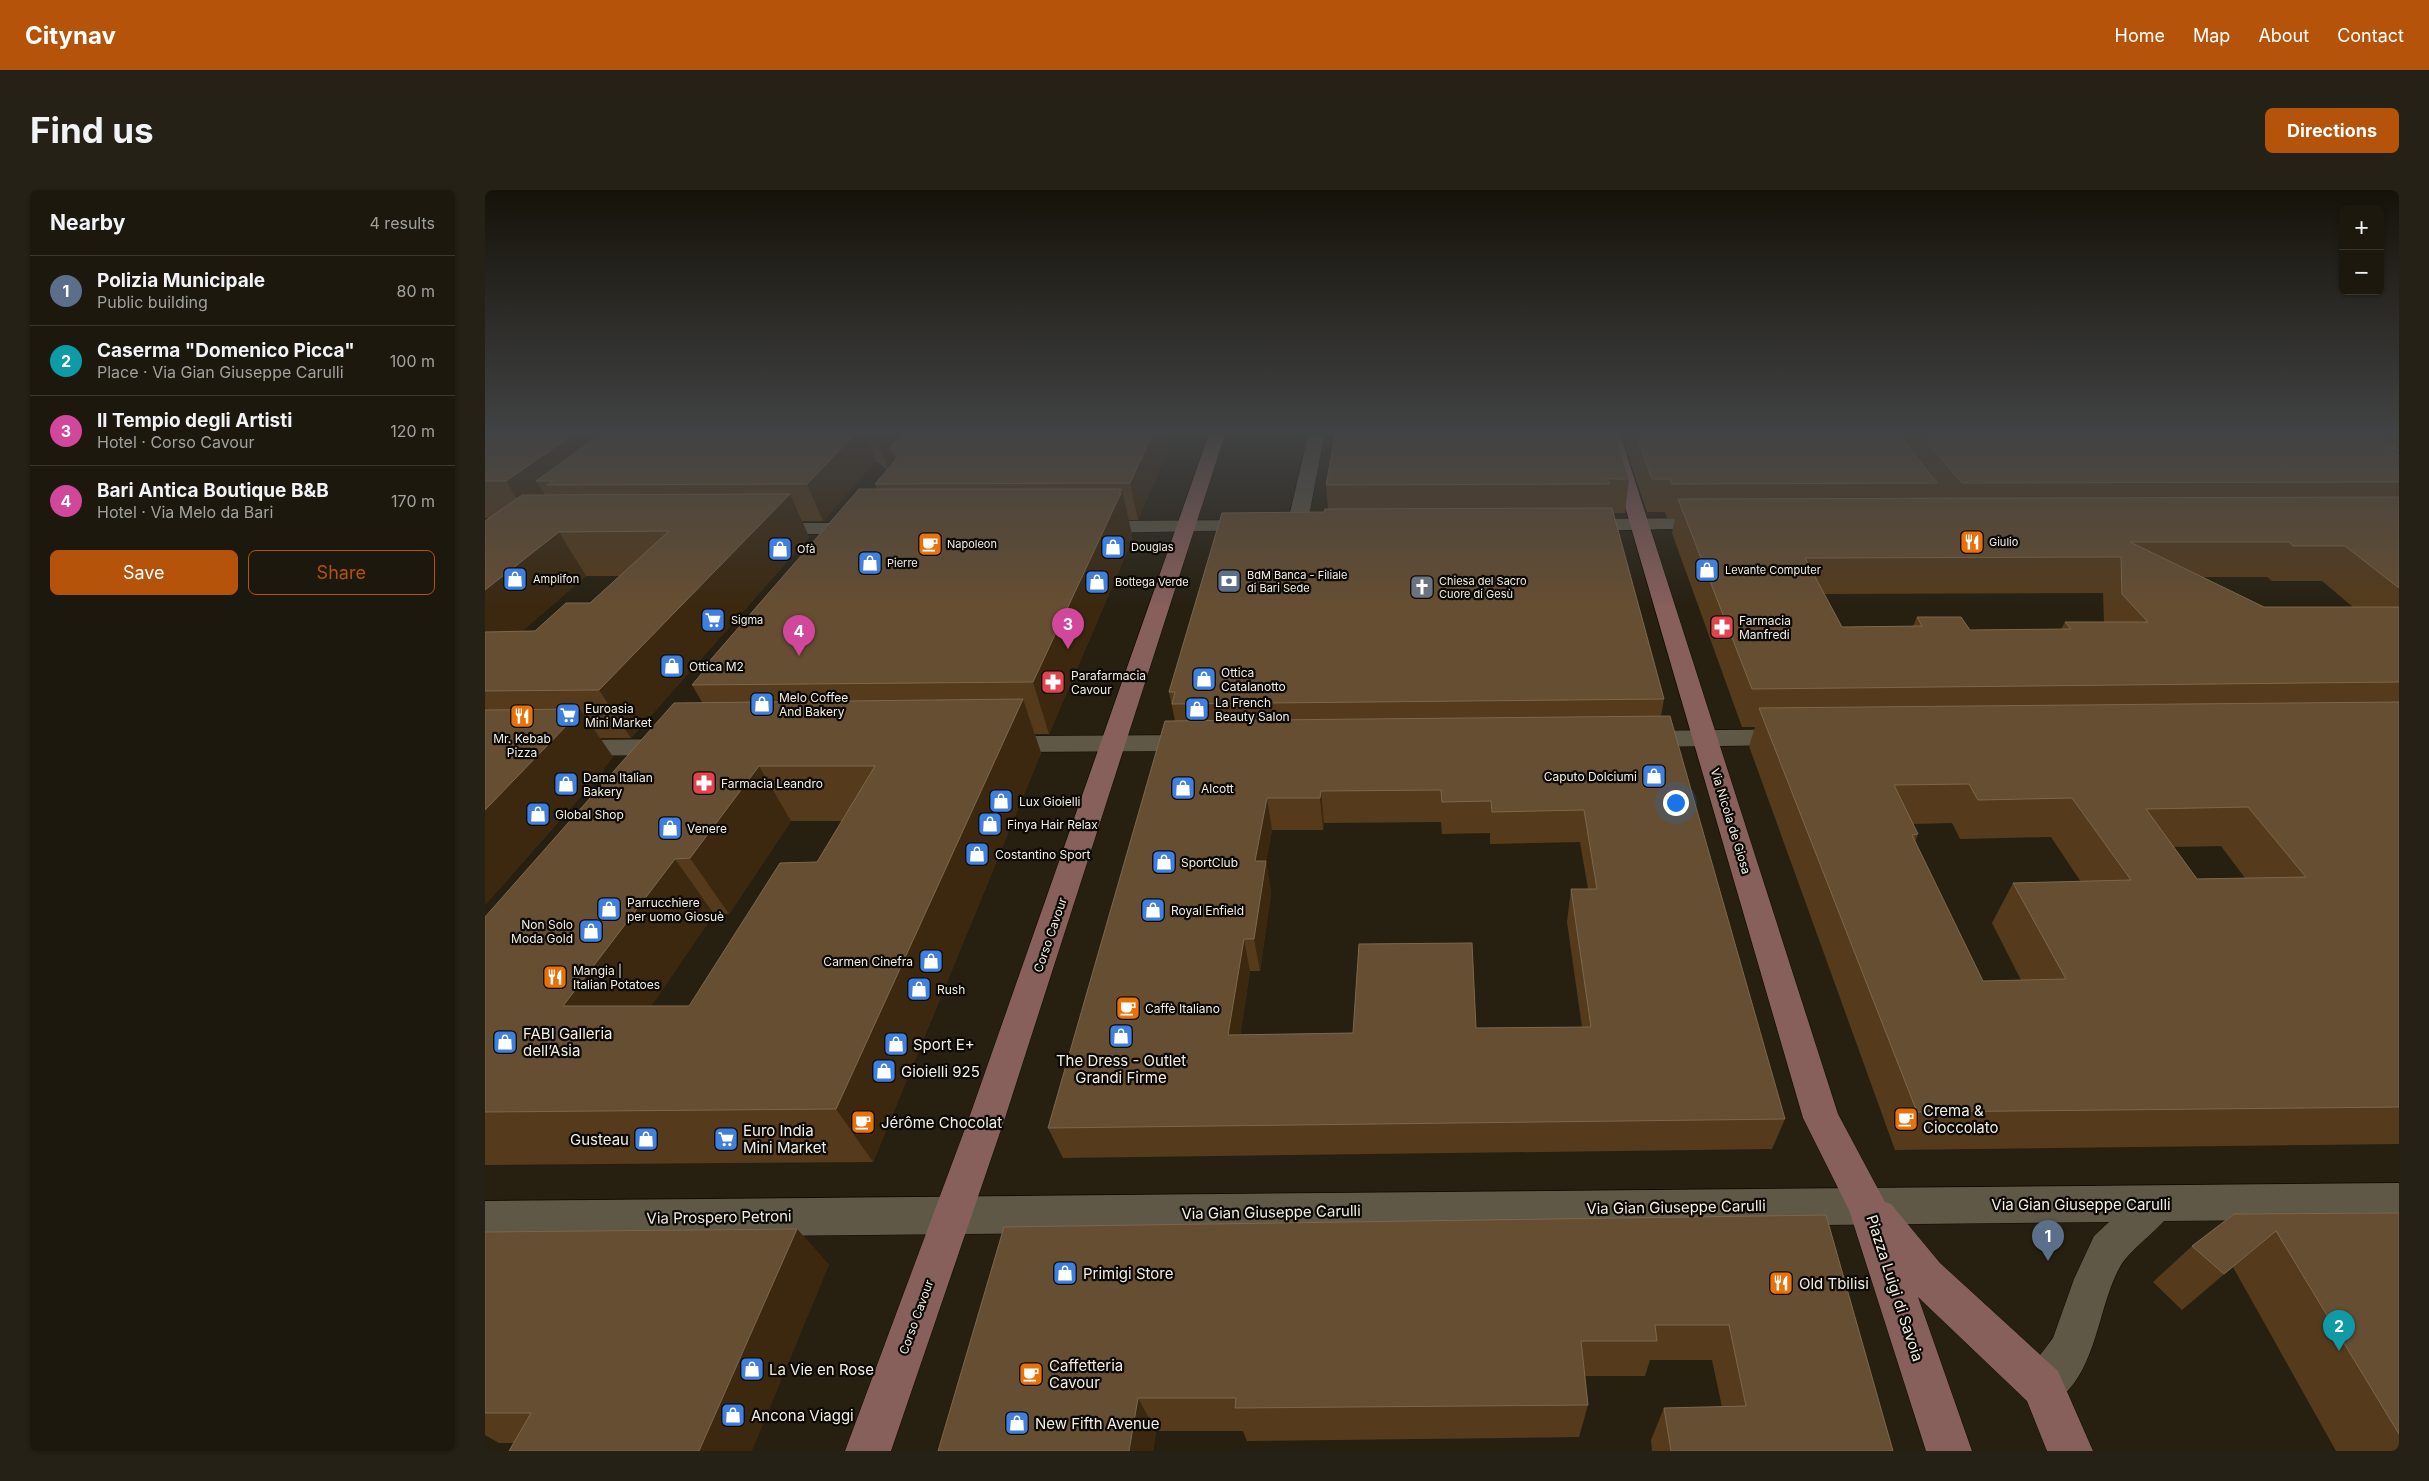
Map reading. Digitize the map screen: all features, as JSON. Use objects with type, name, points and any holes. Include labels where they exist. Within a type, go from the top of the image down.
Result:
[{"type":"main road","name":"Corso Cavour","points":[[872,1446],[1115,743],[1198,490]]},
{"type":"main road","name":"Via Nicola de Giosa","points":[[1629,490],[1821,1118],[1867,1205]]},
{"type":"main road","name":"Piazza Luigi di Savoia","points":[[1867,1205],[1926,1277],[2043,1386],[2070,1451]]},
{"type":"main road","name":"Piazza Luigi di Savoia","points":[[1867,1205],[1949,1451]]},
{"type":"street","points":[[1075,528],[1290,526],[1300,490]]},
{"type":"street","points":[[837,550],[855,529],[877,518]]},
{"type":"street","points":[[1559,525],[1724,524]]},
{"type":"street","points":[[745,529],[855,529]]},
{"type":"street","points":[[1621,739],[1811,736]]},
{"type":"street","points":[[551,748],[684,742],[658,767]]},
{"type":"street","points":[[979,744],[1225,742]]},
{"type":"street","name":"Via Gian Giuseppe Carulli","points":[[953,1216],[1867,1205],[2399,1201]]},
{"type":"street","points":[[2043,1386],[2070,1351],[2094,1279],[2108,1250],[2155,1204]]},
{"type":"street","name":"Via Prospero Petroni","points":[[485,1220],[953,1216]]},
{"type":"building","points":[[858,490],[1121,490],[1033,682],[692,685],[703,672],[700,672]]},
{"type":"building","points":[[790,494],[599,690],[485,691],[485,632],[535,631],[566,603],[590,603],[669,531],[559,532],[485,590],[485,521],[522,495]]},
{"type":"building","points":[[2399,497],[2399,588],[2345,546],[2293,546],[2289,542],[2130,542],[2264,607],[2399,607],[2399,682],[1752,689],[1678,499]],"holes":[[[2121,557],[2122,594],[2148,622],[2065,622],[2071,629],[1970,630],[1961,617],[1917,617],[1922,626],[1842,627],[1805,558]]]},
{"type":"building","points":[[1612,508],[1664,699],[1172,704],[1175,692],[1169,692],[1222,513],[1324,512],[1325,509]]},
{"type":"building","points":[[1023,699],[836,1109],[485,1112],[485,917],[674,703]],"holes":[[[759,766],[875,766],[817,862],[780,863],[689,1006],[563,1006],[675,859],[690,858]]]},
{"type":"building","points":[[2399,702],[2399,1107],[1917,1112],[1759,708]],"holes":[[[1969,784],[1978,800],[2072,798],[2131,880],[2013,883],[2066,979],[1983,981],[1912,835],[1918,834],[1894,785]],[[2248,807],[2306,877],[2197,879],[2146,809]]]},
{"type":"building","points":[[580,709],[568,722],[570,722],[485,810],[485,710]]},
{"type":"building","points":[[1670,716],[1785,1119],[1048,1128],[1165,721]],"holes":[[[1441,790],[1442,802],[1491,801],[1492,812],[1584,810],[1597,889],[1571,889],[1591,1027],[1476,1028],[1472,943],[1359,944],[1353,1033],[1228,1035],[1244,939],[1254,939],[1266,861],[1255,861],[1267,798],[1320,798],[1321,791]]]},
{"type":"building","points":[[2399,1213],[2399,1434],[2276,1231],[2224,1274],[2192,1246],[2234,1214]]},
{"type":"building","points":[[1826,1215],[1893,1451],[1671,1451],[1664,1408],[1746,1406],[1729,1325],[1655,1325],[1657,1341],[1581,1341],[1588,1405],[1235,1408],[1236,1398],[1138,1398],[1129,1451],[938,1451],[1004,1227]]},
{"type":"building","points":[[797,1229],[699,1451],[509,1451],[531,1413],[485,1413],[485,1232]]},
{"type":"place","name":"Giulio","points":[[1972,542]]},
{"type":"place","name":"Napoleon","points":[[930,544]]},
{"type":"place","name":"Douglas","points":[[1113,547]]},
{"type":"place","name":"Ofà","points":[[780,549]]},
{"type":"place","name":"Pierre","points":[[870,563]]},
{"type":"place","name":"Levante Computer","points":[[1707,570]]},
{"type":"place","name":"Amplifon","points":[[515,579]]},
{"type":"place","name":"BdM Banca - Filiale di Bari Sede","points":[[1229,581]]},
{"type":"place","name":"Bottega Verde","points":[[1097,582]]},
{"type":"place","name":"Chiesa del Sacro Cuore di Gesù","points":[[1422,587]]},
{"type":"place","name":"Sigma","points":[[713,620]]},
{"type":"place","name":"Farmacia Manfredi","points":[[1722,627]]},
{"type":"place","name":"Il Tempio degli Artisti","points":[[1068,649]]},
{"type":"place","name":"Bari Antica Boutique B&B","points":[[799,656]]},
{"type":"place","name":"Ottica M2","points":[[672,666]]},
{"type":"place","name":"Ottica Catalanotto","points":[[1204,679]]},
{"type":"place","name":"Parafarmacia Cavour","points":[[1053,682]]},
{"type":"place","name":"Melo Coffee And Bakery","points":[[762,704]]},
{"type":"place","name":"La French Beauty Salon","points":[[1197,709]]},
{"type":"place","name":"Euroasia Mini Market","points":[[568,715]]},
{"type":"place","name":"Mr. Kebab Pizza","points":[[522,716]]},
{"type":"place","name":"Caputo Dolciumi","points":[[1654,776]]},
{"type":"place","name":"Farmacia Leandro","points":[[704,783]]},
{"type":"place","name":"Dama Italian Bakery","points":[[566,784]]},
{"type":"place","name":"Alcott","points":[[1183,788]]},
{"type":"place","name":"Lux Gioielli","points":[[1001,801]]},
{"type":"place","name":"Global Shop","points":[[538,814]]},
{"type":"place","name":"Finya Hair Relax","points":[[990,824]]},
{"type":"place","name":"Venere","points":[[670,828]]},
{"type":"place","name":"Costantino Sport","points":[[977,854]]},
{"type":"place","name":"SportClub","points":[[1164,862]]},
{"type":"place","name":"Parrucchiere per uomo Giosuè","points":[[609,909]]},
{"type":"place","name":"Royal Enfield","points":[[1153,910]]},
{"type":"place","name":"Non Solo Moda Gold","points":[[591,931]]},
{"type":"place","name":"Carmen Cinefra","points":[[931,961]]},
{"type":"place","name":"Mangia | Italian Potatoes","points":[[555,977]]},
{"type":"place","name":"Rush","points":[[919,989]]},
{"type":"place","name":"Caffè Italiano","points":[[1128,1008]]},
{"type":"place","name":"The Dress - Outlet Grandi Firme","points":[[1121,1036]]},
{"type":"place","name":"FABI Galleria dell’Asia","points":[[505,1042]]},
{"type":"place","name":"Sport E+","points":[[896,1044]]},
{"type":"place","name":"Gioielli 925","points":[[884,1071]]},
{"type":"place","name":"Crema & Cioccolato","points":[[1906,1119]]},
{"type":"place","name":"Jérôme Chocolat","points":[[863,1122]]},
{"type":"place","name":"Gusteau","points":[[646,1139]]},
{"type":"place","name":"Euro India Mini Market","points":[[726,1139]]},
{"type":"place","name":"Polizia Municipale","points":[[2048,1261]]},
{"type":"place","name":"Primigi Store","points":[[1065,1273]]},
{"type":"place","name":"Old Tbilisi","points":[[1781,1283]]},
{"type":"place","name":"Caserma \"Domenico Picca\"","points":[[2339,1351]]},
{"type":"place","name":"La Vie en Rose","points":[[752,1369]]},
{"type":"place","name":"Caffetteria Cavour","points":[[1031,1374]]},
{"type":"place","name":"Ancona Viaggi","points":[[733,1415]]},
{"type":"place","name":"New Fifth Avenue","points":[[1017,1423]]}]
